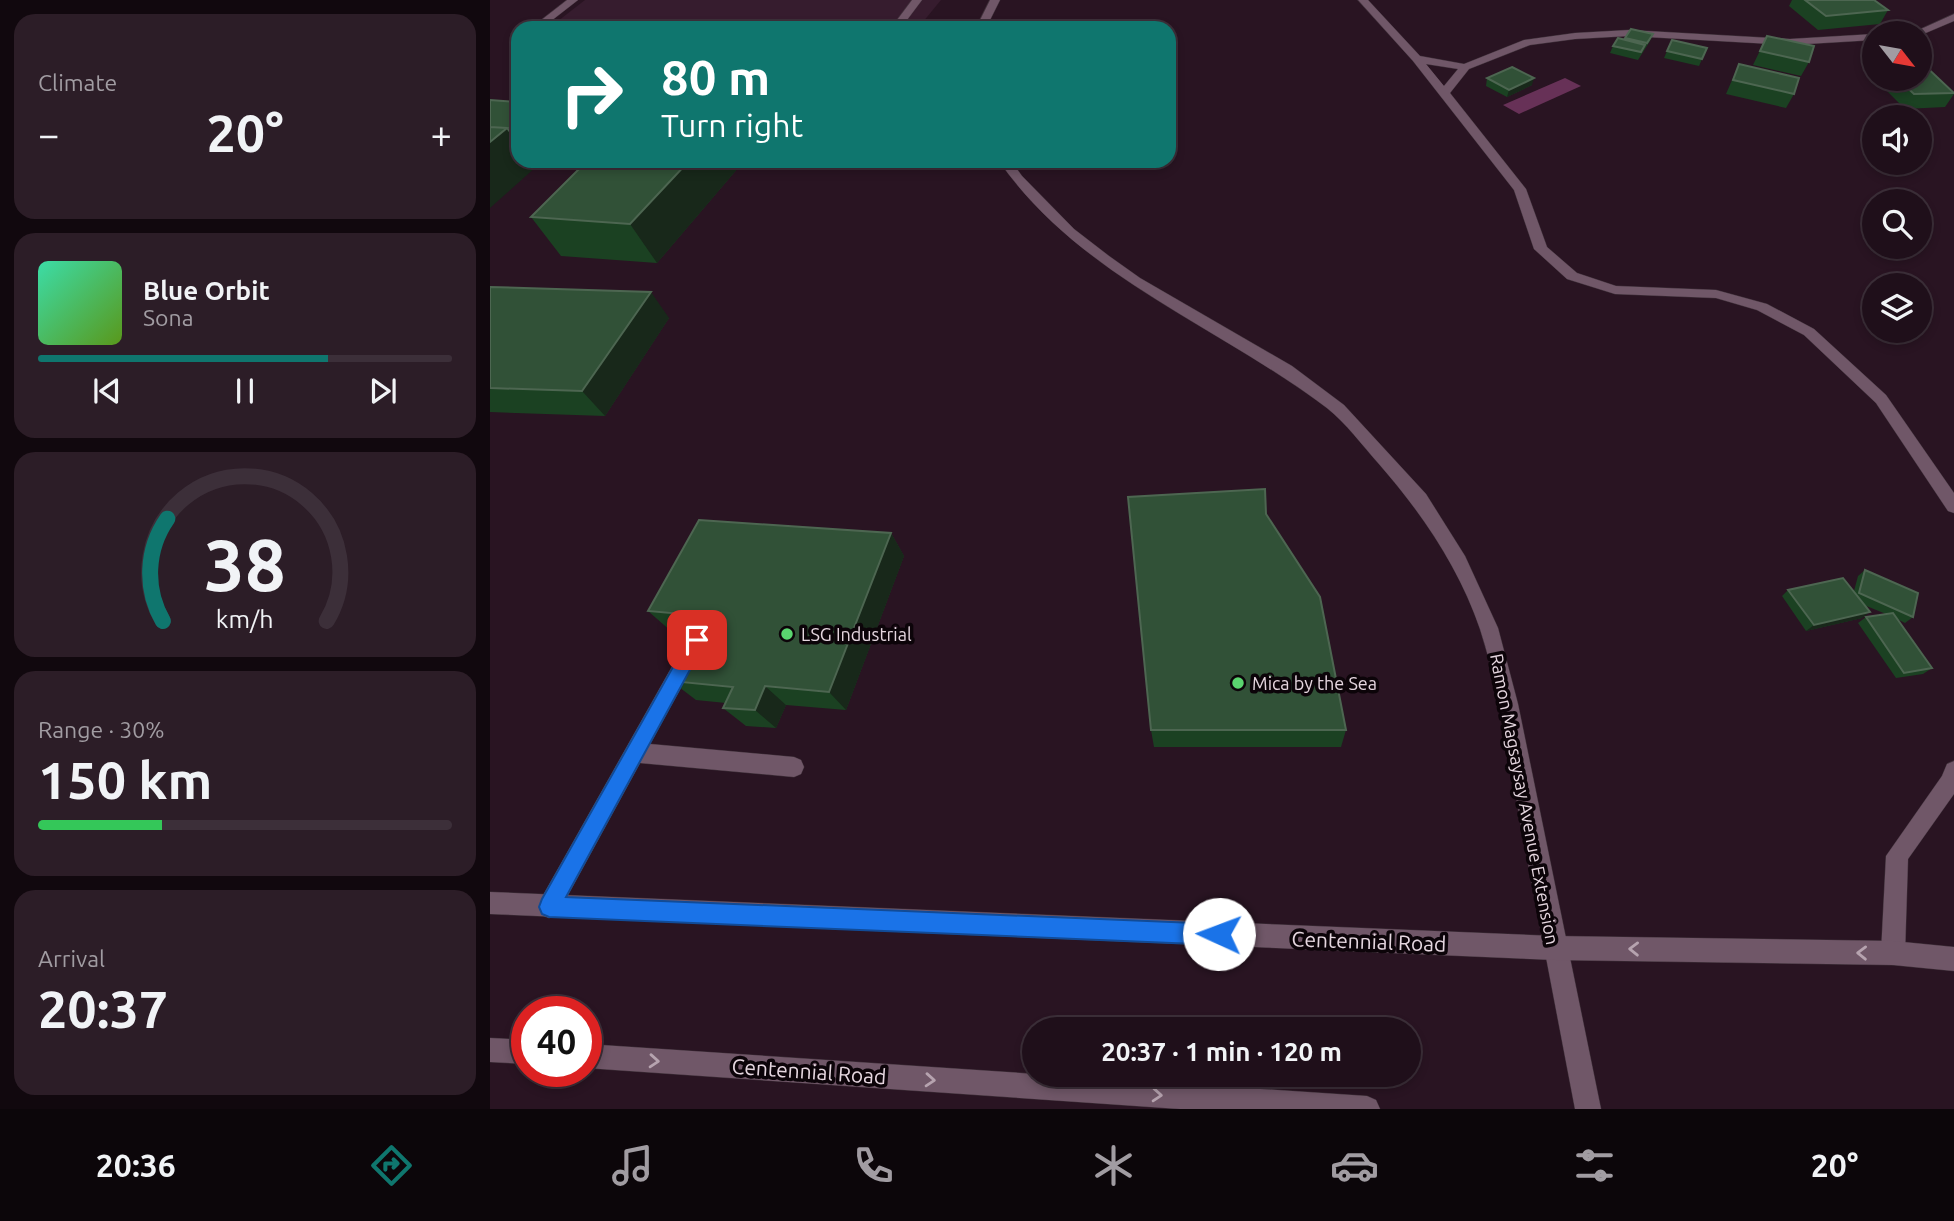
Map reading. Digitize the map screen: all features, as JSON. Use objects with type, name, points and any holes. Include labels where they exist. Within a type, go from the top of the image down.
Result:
[{"type":"street","points":[[545,21],[573,0]]},
{"type":"street","points":[[901,21],[917,0]]},
{"type":"street","points":[[984,21],[995,0]]},
{"type":"street","points":[[1363,0],[1417,59],[1520,189],[1541,249],[1572,276],[1615,290],[1716,294],[1762,307],[1810,332],[1881,399],[1954,506]]},
{"type":"street","points":[[1932,27],[1954,17]]},
{"type":"street","points":[[1444,94],[1465,67],[1528,42],[1629,33],[1790,42],[1862,38]]},
{"type":"street","points":[[1417,59],[1465,67]]},
{"type":"street","name":"Ramon Magsaysay Avenue Extension","points":[[1010,168],[1069,232],[1104,259],[1135,281],[1287,370],[1339,409],[1420,499],[1459,561],[1489,628],[1508,704],[1588,1109]]},
{"type":"street","points":[[549,907],[697,640]]},
{"type":"street","points":[[636,753],[794,767]]},
{"type":"street","points":[[1893,953],[1897,856],[1950,782],[1954,771]]},
{"type":"street","name":"Centennial Road","points":[[490,903],[1555,948],[1893,953],[1954,959]]},
{"type":"street","points":[[490,1050],[511,1051]]},
{"type":"street","name":"Centennial Road","points":[[602,1057],[1367,1109]]},
{"type":"shaded area","points":[[585,0],[941,0],[924,21],[558,21]]},
{"type":"shaded area","points":[[1565,78],[1581,86],[1519,114],[1503,105]]},
{"type":"building","points":[[1805,0],[1874,0],[1888,10],[1826,16]]},
{"type":"building","points":[[1631,29],[1653,34],[1647,43],[1625,38]]},
{"type":"building","points":[[1767,36],[1814,46],[1809,62],[1760,51]]},
{"type":"building","points":[[1618,38],[1645,45],[1641,52],[1613,46]]},
{"type":"building","points":[[1672,40],[1707,48],[1702,59],[1667,51]]},
{"type":"building","points":[[1739,64],[1799,78],[1794,94],[1733,80]]},
{"type":"building","points":[[1512,67],[1534,78],[1509,90],[1487,78]]},
{"type":"building","points":[[1932,72],[1954,93],[1914,94],[1911,91],[1932,91]]},
{"type":"building","points":[[490,100],[511,102],[511,133],[507,128],[490,127]]},
{"type":"building","points":[[490,127],[507,128],[490,142]]},
{"type":"building","points":[[580,168],[682,168],[630,224],[531,217]]},
{"type":"building","points":[[490,287],[651,292],[582,391],[490,388]]},
{"type":"building","name":"Mica by the Sea","points":[[1265,489],[1266,514],[1320,597],[1346,730],[1151,730],[1128,497]]},
{"type":"building","name":"LSG Industrial","points":[[699,520],[891,533],[829,692],[765,686],[755,710],[723,708],[733,687],[671,681],[705,616],[648,611]]},
{"type":"building","points":[[1865,570],[1918,593],[1913,617],[1859,593]]},
{"type":"building","points":[[1843,578],[1870,612],[1814,625],[1788,590]]},
{"type":"building","points":[[1893,613],[1932,668],[1904,673],[1866,617]]},
{"type":"place","name":"LSG Industrial","points":[[787,634]]},
{"type":"place","name":"Mica by the Sea","points":[[1238,683]]},
{"type":"route","points":[[697,640],[549,907],[1219,934]]}]
